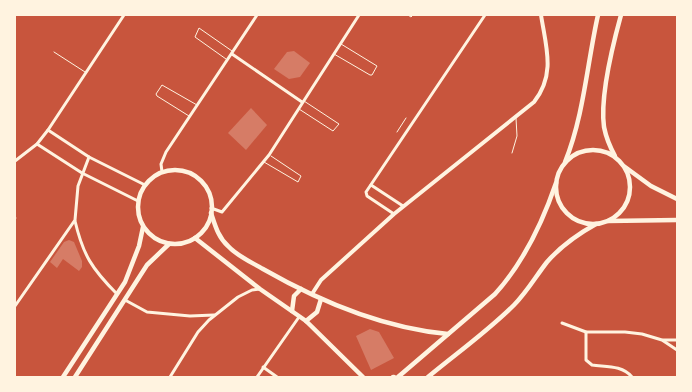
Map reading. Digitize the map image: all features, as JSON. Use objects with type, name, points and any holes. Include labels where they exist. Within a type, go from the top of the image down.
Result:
[{"type":"main road","points":[[395,377],[495,294],[519,263],[536,232],[559,172],[565,163],[579,121],[591,45],[598,15]]},
{"type":"main road","points":[[428,377],[512,307],[529,288],[548,261],[562,247],[578,234],[596,224],[615,217],[627,202],[630,183],[628,173],[615,156],[606,137],[603,115],[613,47],[621,15]]},
{"type":"main road","points":[[565,163],[578,153],[594,150],[605,151],[615,156]]},
{"type":"main road","points":[[623,165],[650,186],[677,198]]},
{"type":"main road","points":[[176,170],[196,177],[206,188],[211,201],[211,210],[204,230],[195,238],[180,244],[169,244],[157,240],[143,227],[139,217],[138,201],[145,185],[162,172],[176,170]]},
{"type":"main road","points":[[556,183],[560,204],[567,213],[575,219],[596,224]]},
{"type":"main road","points":[[211,210],[221,238],[232,251],[301,289],[330,303],[414,330],[448,334]]},
{"type":"main road","points":[[607,221],[677,220]]},
{"type":"main road","points":[[63,377],[125,282],[140,246],[143,227]]},
{"type":"main road","points":[[195,238],[260,289],[300,316],[363,377]]},
{"type":"main road","points":[[75,377],[152,259],[169,244]]},
{"type":"main road","points":[[292,311],[292,301],[301,289]]},
{"type":"main road","points":[[306,321],[317,312],[321,299]]},
{"type":"street","points":[[15,161],[37,144],[48,130],[124,15]]},
{"type":"street","points":[[162,172],[163,158],[257,15]]},
{"type":"street","points":[[211,210],[222,212],[264,162],[359,15]]},
{"type":"street","points":[[394,214],[367,196],[366,192],[485,15]]},
{"type":"street","points":[[312,294],[321,280],[394,214],[534,102],[546,80],[548,63],[541,15]]},
{"type":"street","points":[[232,52],[303,101]]},
{"type":"street","points":[[48,130],[89,157],[145,185]]},
{"type":"street","points":[[37,144],[82,173],[138,201]]},
{"type":"street","points":[[89,157],[82,173],[77,194],[75,220],[85,254],[94,270],[116,294]]},
{"type":"street","points":[[371,185],[404,206]]},
{"type":"street","points":[[15,306],[75,220]]},
{"type":"street","points":[[170,377],[198,332],[215,314],[244,293],[260,289]]},
{"type":"street","points":[[125,300],[147,312],[190,316],[215,314]]},
{"type":"street","points":[[257,377],[300,316]]},
{"type":"street","points":[[562,323],[586,332],[625,332],[642,334],[662,340],[677,340]]},
{"type":"street","points":[[586,332],[586,360],[589,363],[620,368],[632,377]]},
{"type":"street","points":[[662,340],[677,350]]},
{"type":"street","points":[[263,367],[277,377]]},
{"type":"lane","points":[[408,15],[411,17],[412,15]]},
{"type":"lane","points":[[228,60],[194,35],[201,28],[232,52]]},
{"type":"lane","points":[[334,54],[372,75],[377,65],[340,44]]},
{"type":"lane","points":[[54,52],[86,73]]},
{"type":"lane","points":[[190,116],[157,96],[162,85],[197,106]]},
{"type":"lane","points":[[298,108],[333,131],[339,124],[303,101]]},
{"type":"lane","points":[[512,153],[517,136],[516,117]]},
{"type":"lane","points":[[396,132],[406,118]]},
{"type":"lane","points":[[401,126],[408,130]]},
{"type":"lane","points":[[264,162],[298,182],[301,176],[269,155]]},
{"type":"building","points":[[294,51],[310,63],[300,77],[289,79],[274,69],[287,52]]},
{"type":"building","points":[[251,108],[267,125],[246,150],[228,133]]},
{"type":"building","points":[[69,240],[74,242],[82,261],[82,267],[79,271],[63,259],[57,268],[50,262],[64,242]]},
{"type":"building","points":[[370,329],[379,332],[394,358],[371,370],[356,336]]}]
